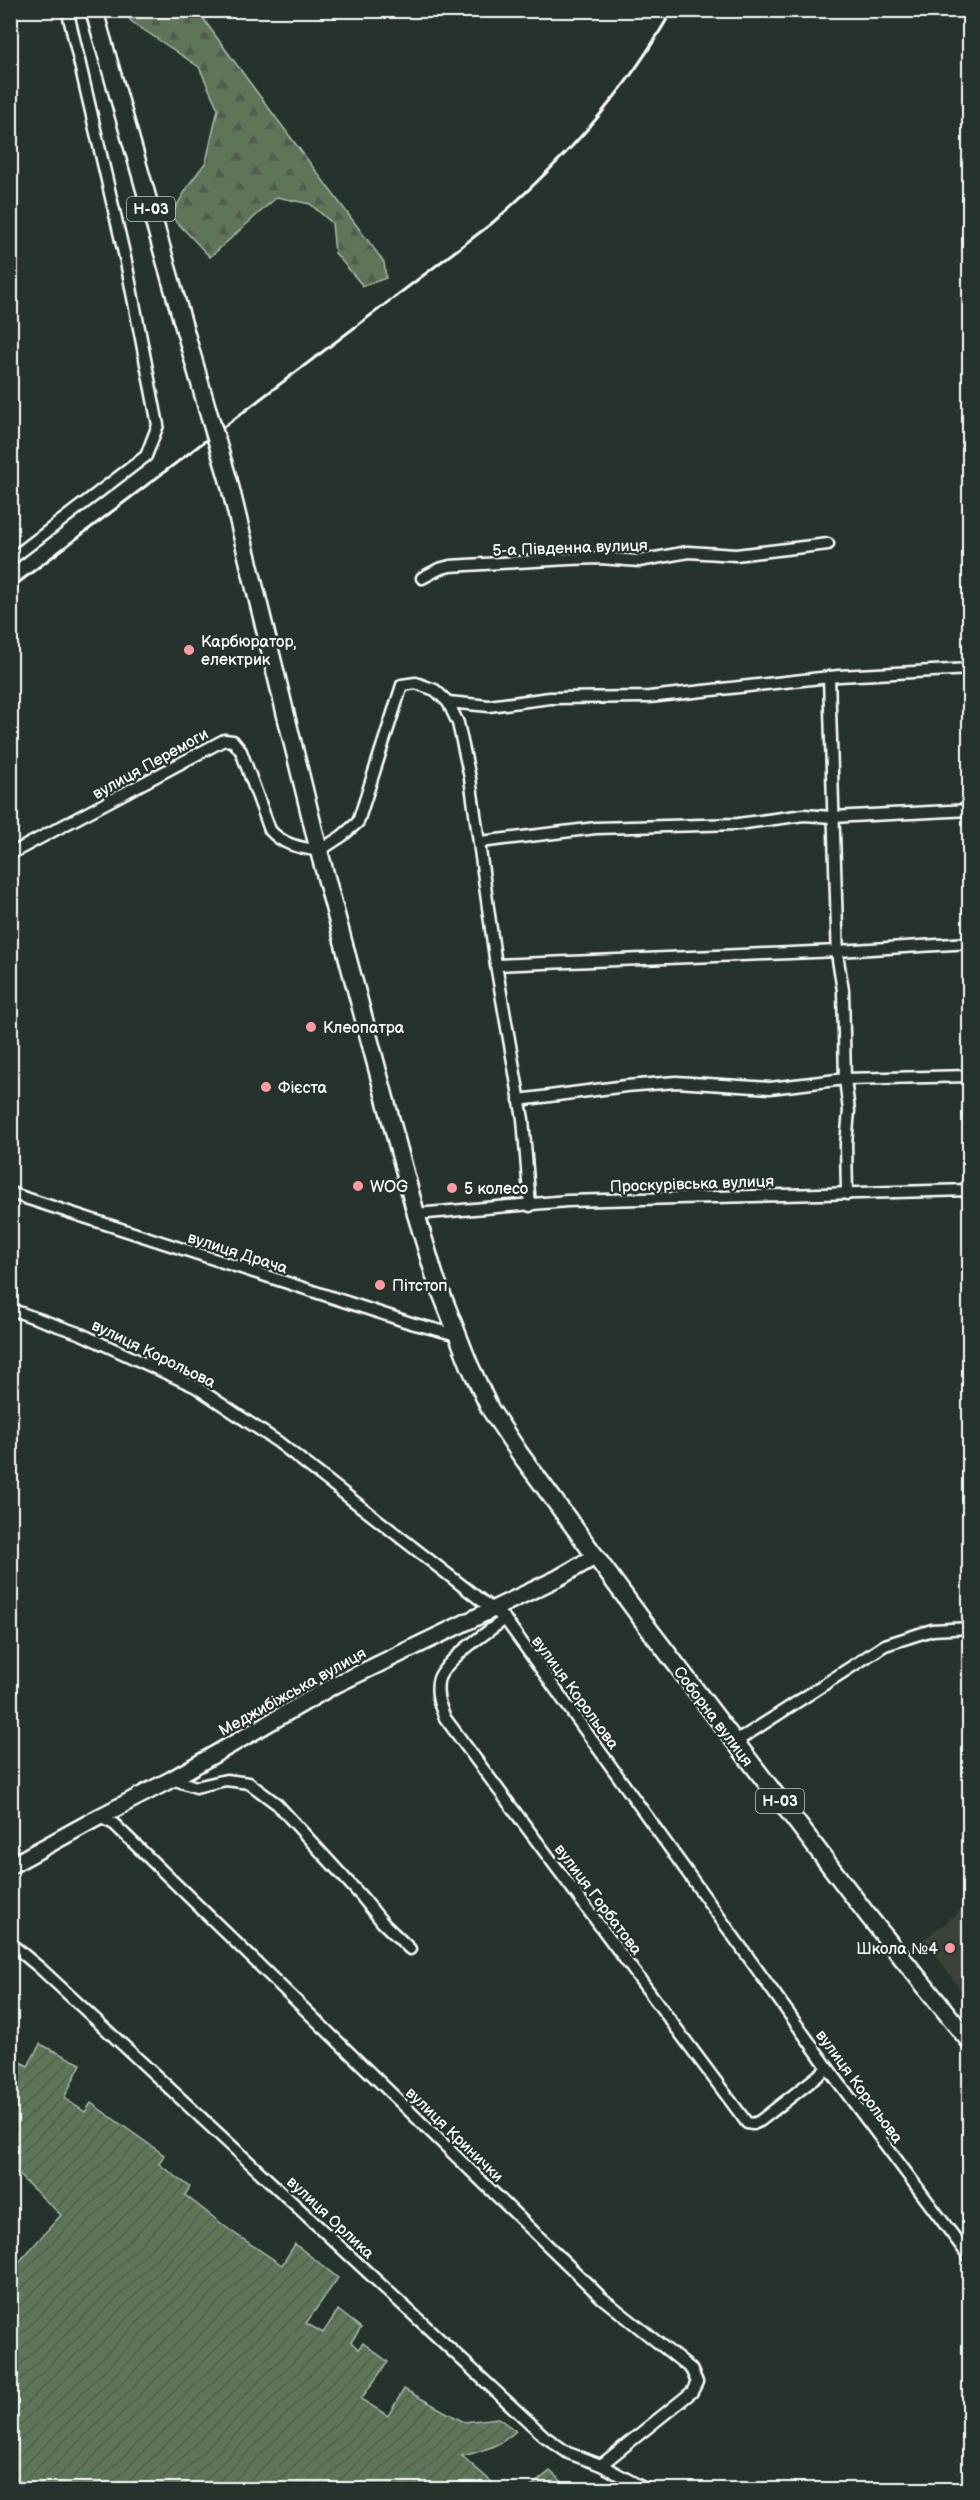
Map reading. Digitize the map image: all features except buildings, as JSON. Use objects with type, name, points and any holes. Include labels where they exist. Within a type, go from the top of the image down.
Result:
[{"type":"main road","name":"Н-03","points":[[94,10],[229,482],[319,851],[435,1277],[457,1335],[490,1409],[520,1454],[596,1557]]},
{"type":"main road","name":"Меджибіжська вулиця","points":[[10,1866],[172,1779],[331,1687],[558,1578],[596,1557]]},
{"type":"main road","name":"Соборна вулиця","points":[[596,1557],[734,1743],[969,2042]]},
{"type":"street","points":[[10,560],[147,456],[158,425],[126,262],[68,13],[73,10]]},
{"type":"street","name":"5-а Південна вулиця","points":[[422,578],[439,569],[450,567],[579,559],[639,561],[688,552],[736,555],[828,544]]},
{"type":"street","points":[[448,702],[489,706],[550,698],[649,697],[829,677],[969,669]]},
{"type":"street","points":[[829,677],[838,951],[843,990],[845,1079],[849,1111],[846,1144],[847,1194]]},
{"type":"street","points":[[319,851],[358,822],[402,685],[416,682],[435,690],[448,702],[458,723],[470,778],[496,964],[519,1100],[530,1206]]},
{"type":"street","name":"вулиця Перемоги","points":[[10,855],[224,740],[233,741],[241,751],[270,830],[278,840],[288,845],[319,851]]},
{"type":"street","points":[[480,842],[596,828],[726,825],[804,814],[832,817],[969,810]]},
{"type":"street","points":[[496,964],[838,951],[969,943]]},
{"type":"street","points":[[519,1100],[676,1082],[770,1088],[845,1079],[969,1076]]},
{"type":"street","name":"Проскурівська вулиця","points":[[416,1214],[530,1206],[567,1201],[969,1190]]},
{"type":"street","name":"вулиця Драча","points":[[10,1193],[411,1323],[457,1335]]},
{"type":"street","name":"вулиця Корольова","points":[[10,1309],[81,1334],[196,1387],[278,1442],[505,1619],[828,2068],[969,2258]]},
{"type":"street","name":"вулиця Горбатова","points":[[505,1619],[448,1664],[438,1680],[437,1699],[444,1718],[747,2123],[753,2124],[760,2121],[828,2068]]},
{"type":"street","points":[[734,1743],[885,1645],[932,1630],[969,1628]]},
{"type":"street","points":[[172,1779],[196,1788],[226,1780],[249,1783],[277,1804],[383,1923],[410,1949]]},
{"type":"street","name":"вулиця Кринички","points":[[99,1817],[114,1824],[602,2298],[691,2369],[697,2382],[692,2392],[600,2465]]},
{"type":"street","name":"вулиця Орлика","points":[[10,1943],[40,1968],[544,2436],[568,2453],[600,2465],[647,2490]]},
{"type":"shaded area","name":"Школа №4","points":[[969,1905],[969,2002],[924,1939]]},
{"type":"green space","points":[[122,11],[200,11],[253,87],[384,262],[386,278],[363,286],[335,253],[332,223],[310,204],[277,197],[210,257],[171,216],[190,183],[206,162],[218,109],[199,67],[132,22]]},
{"type":"green space","points":[[40,2044],[81,2064],[64,2098],[85,2112],[91,2103],[164,2155],[159,2164],[190,2187],[185,2195],[231,2231],[282,2265],[295,2244],[338,2278],[306,2323],[323,2333],[338,2310],[361,2328],[351,2342],[358,2349],[363,2343],[388,2362],[361,2399],[388,2416],[404,2389],[464,2422],[498,2418],[516,2431],[504,2441],[462,2456],[500,2489],[11,2489],[11,2271],[61,2215],[11,2168],[11,2057],[28,2066]]},
{"type":"green space","points":[[550,2471],[568,2487],[566,2489],[528,2489]]},
{"type":"railway","points":[[10,589],[491,224],[543,176],[591,125],[634,70],[672,10]]},
{"type":"place","name":"Карбюратор, електрик","points":[[189,650]]},
{"type":"place","name":"Клеопатра","points":[[311,1027]]},
{"type":"place","name":"Фієста","points":[[266,1087]]},
{"type":"place","name":"WOG","points":[[358,1186]]},
{"type":"place","name":"5 колесо","points":[[452,1188]]},
{"type":"place","name":"Пітстоп","points":[[380,1285]]},
{"type":"place","name":"Школа №4","points":[[950,1948]]}]
